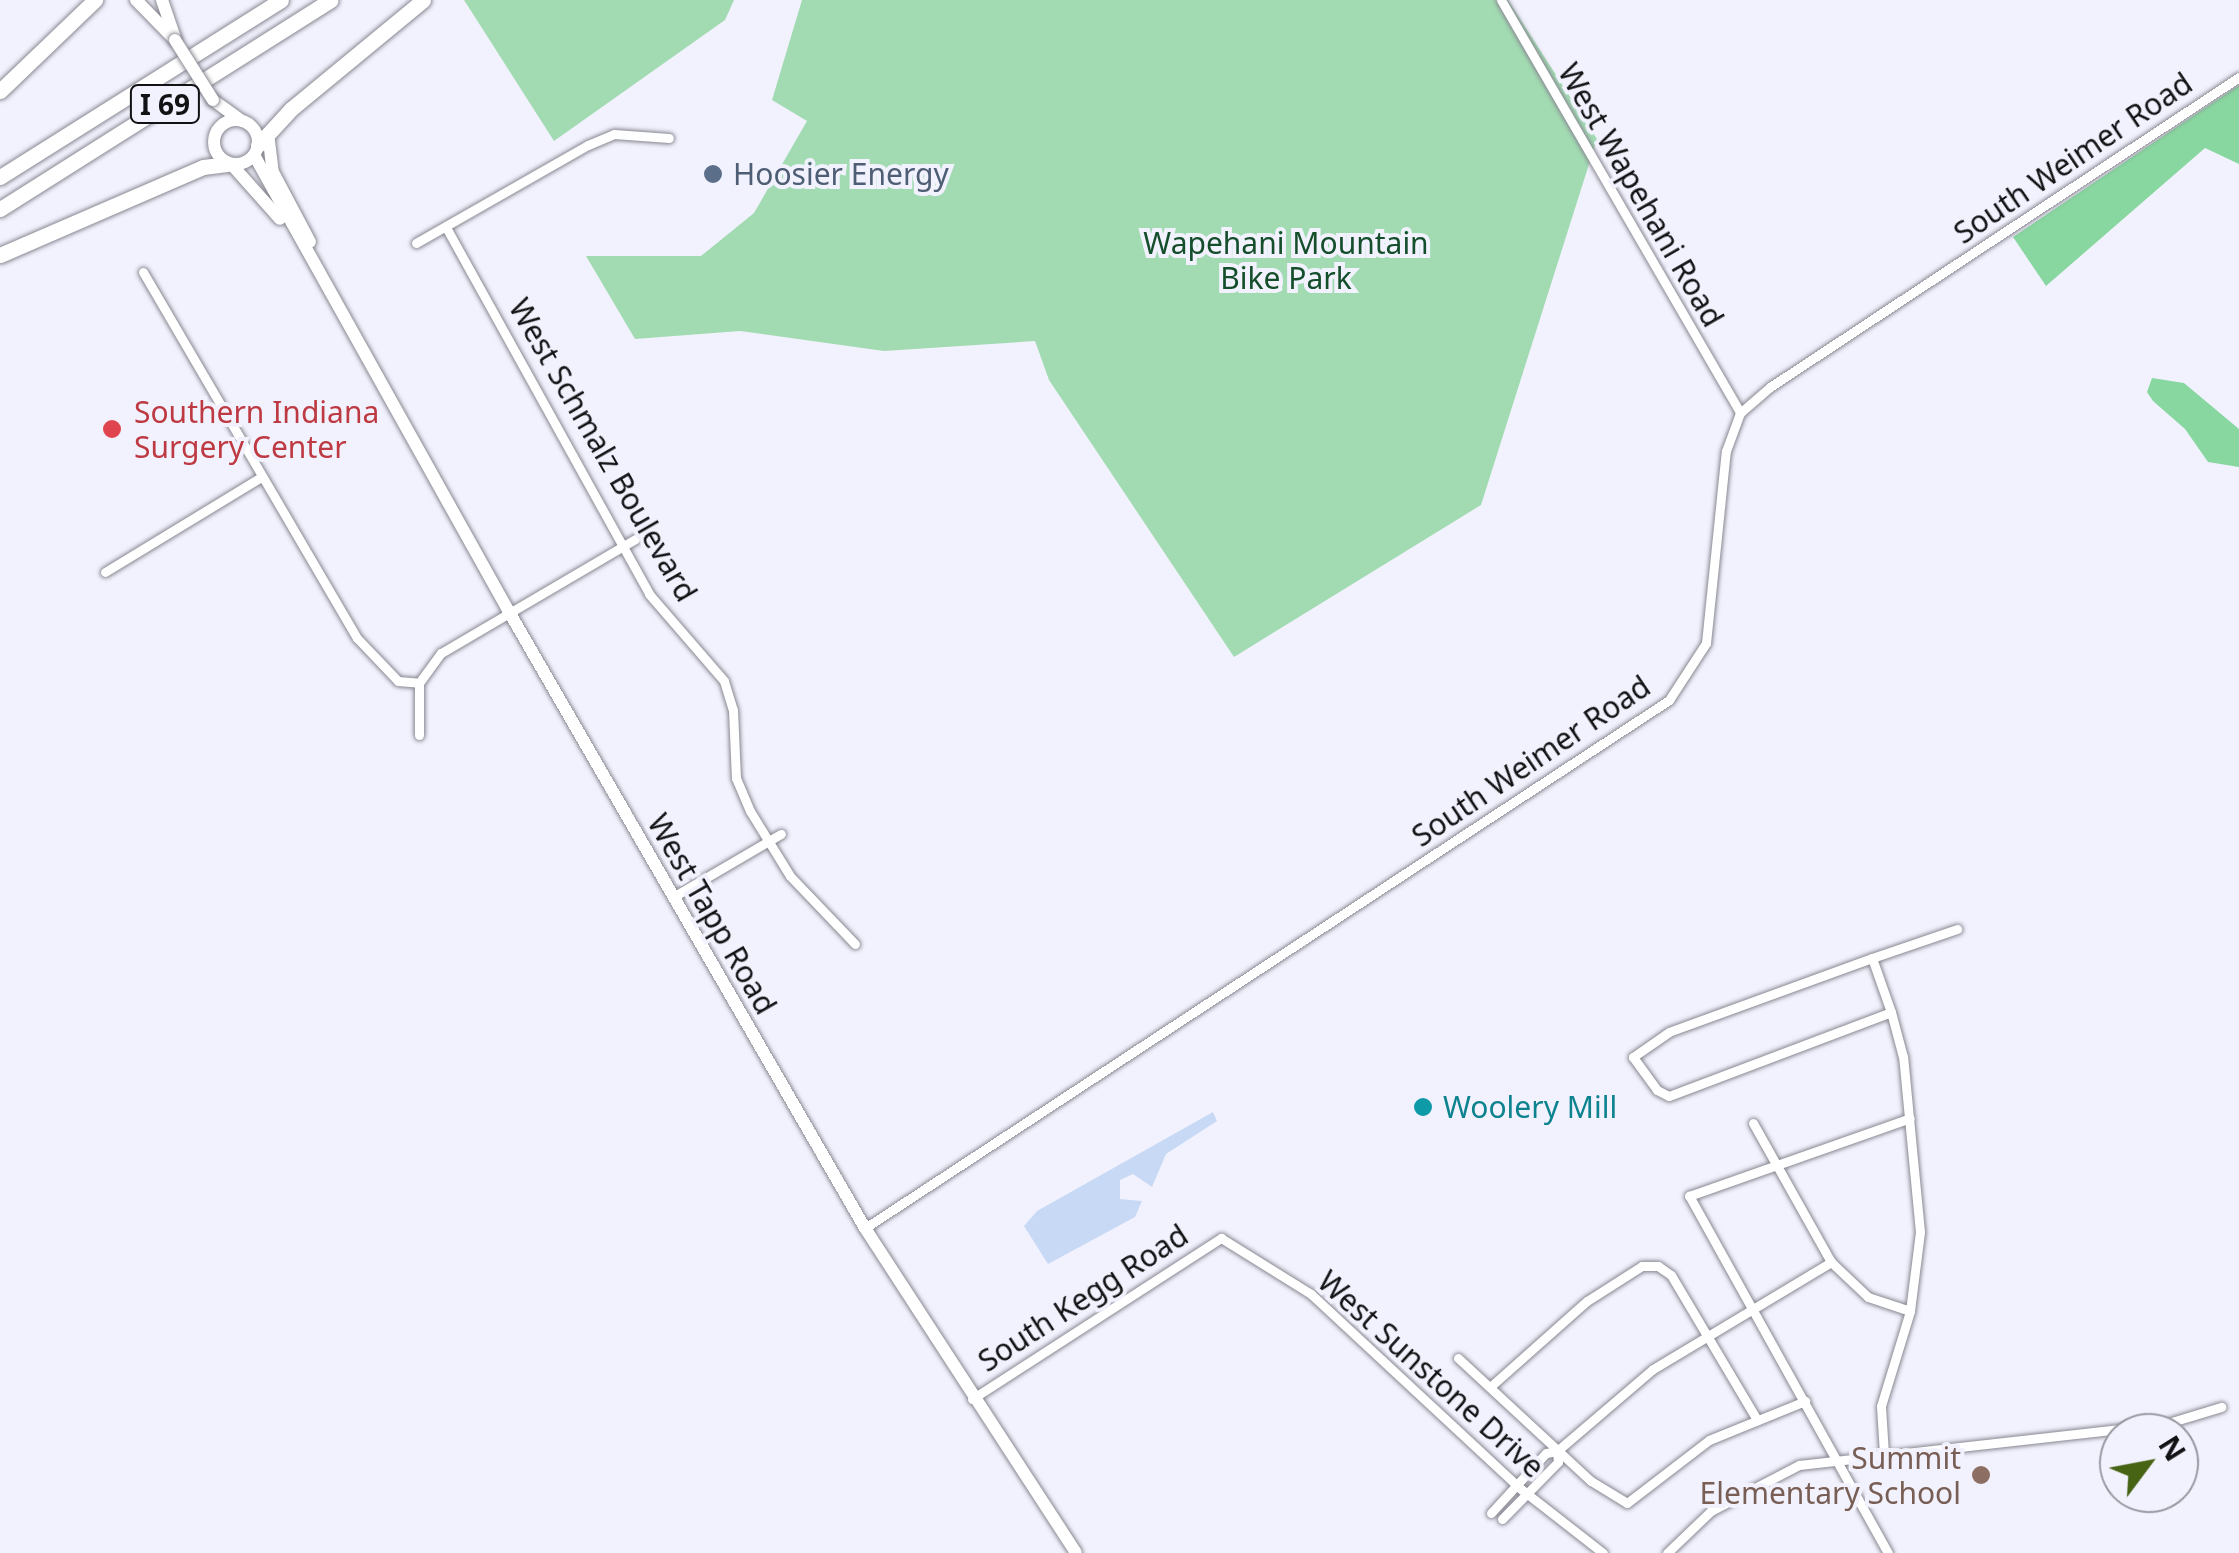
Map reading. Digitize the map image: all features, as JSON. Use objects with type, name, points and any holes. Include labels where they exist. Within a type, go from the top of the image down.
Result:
[{"type":"highway","points":[[0,91],[95,0]]},
{"type":"highway","name":"I 69","points":[[0,177],[281,0]]},
{"type":"highway","name":"I 69","points":[[0,208],[331,0]]},
{"type":"highway","points":[[260,144],[423,0]]},
{"type":"highway","points":[[0,255],[203,168],[230,164]]},
{"type":"main road","points":[[139,0],[176,40],[213,100],[254,129],[328,286]]},
{"type":"main road","points":[[162,0],[176,40]]},
{"type":"main road","points":[[213,100],[217,154],[230,164],[260,144]]},
{"type":"main road","points":[[214,135],[228,122],[242,121]]},
{"type":"main road","name":"West Tapp Road","points":[[260,144],[328,286],[673,897],[893,1273],[1076,1553]]},
{"type":"main road","name":"West Tapp Road","points":[[230,164],[255,185],[328,286]]},
{"type":"street","name":"West Wapehani Road","points":[[1501,0],[1740,414]]},
{"type":"street","name":"South Weimer Road","points":[[866,1228],[1669,700],[1706,643],[1726,451],[1740,414],[1770,387],[2239,77]]},
{"type":"street","points":[[416,243],[614,134],[669,138]]},
{"type":"street","name":"West Schmalz Boulevard","points":[[447,228],[656,604],[706,653],[724,681],[736,778],[768,841],[790,876],[856,944]]},
{"type":"street","points":[[143,272],[357,638],[398,682],[418,683]]},
{"type":"street","points":[[105,572],[261,477]]},
{"type":"street","points":[[418,735],[418,683],[442,653],[508,610],[635,539]]},
{"type":"street","points":[[673,897],[781,834]]},
{"type":"street","points":[[1891,1012],[1669,1096],[1633,1058],[1669,1032],[1957,929]]},
{"type":"street","points":[[1872,958],[1891,1012],[1910,1118],[1920,1232],[1910,1311],[1881,1406],[1884,1454]]},
{"type":"street","points":[[1888,1553],[1831,1460],[1805,1401],[1689,1196],[1910,1118]]},
{"type":"street","points":[[1754,1123],[1831,1262],[1868,1297],[1910,1311]]},
{"type":"street","name":"South Kegg Road","points":[[972,1399],[1221,1238]]},
{"type":"street","name":"West Sunstone Drive","points":[[1221,1238],[1311,1294],[1526,1493],[1602,1553]]},
{"type":"street","points":[[1492,1513],[1546,1452],[1557,1451],[1653,1369],[1831,1262]]},
{"type":"street","points":[[1490,1386],[1587,1300],[1642,1266],[1663,1268],[1757,1420]]},
{"type":"street","points":[[1458,1358],[1557,1451],[1626,1503],[1686,1453],[1805,1401]]},
{"type":"street","points":[[1667,1553],[1734,1496],[1799,1465],[2165,1424],[2221,1407]]},
{"type":"street","points":[[1502,1519],[1558,1462],[1557,1451]]},
{"type":"green space","points":[[464,0],[734,0],[725,20],[554,141]]},
{"type":"green space","name":"Wapehani Mountain Bike Park","points":[[802,0],[1508,0],[1597,139],[1481,505],[1234,657],[1049,380],[1035,341],[884,351],[740,331],[635,339],[586,256],[701,256],[754,213],[807,121],[772,100]]},
{"type":"green space","points":[[2239,85],[2239,164],[2205,148],[2046,286],[2013,237]]},
{"type":"green space","points":[[2152,378],[2184,383],[2239,429],[2239,467],[2208,462],[2185,429],[2147,392]]},
{"type":"water","points":[[1213,1112],[1217,1121],[1166,1154],[1152,1187],[1133,1174],[1120,1180],[1120,1199],[1142,1201],[1135,1217],[1048,1264],[1024,1226],[1037,1211]]},
{"type":"place","name":"Hoosier Energy","points":[[713,174]]},
{"type":"place","name":"Southern Indiana Surgery Center","points":[[112,429]]},
{"type":"place","name":"Woolery Mill","points":[[1423,1107]]},
{"type":"place","name":"Summit Elementary School","points":[[1981,1475]]}]
